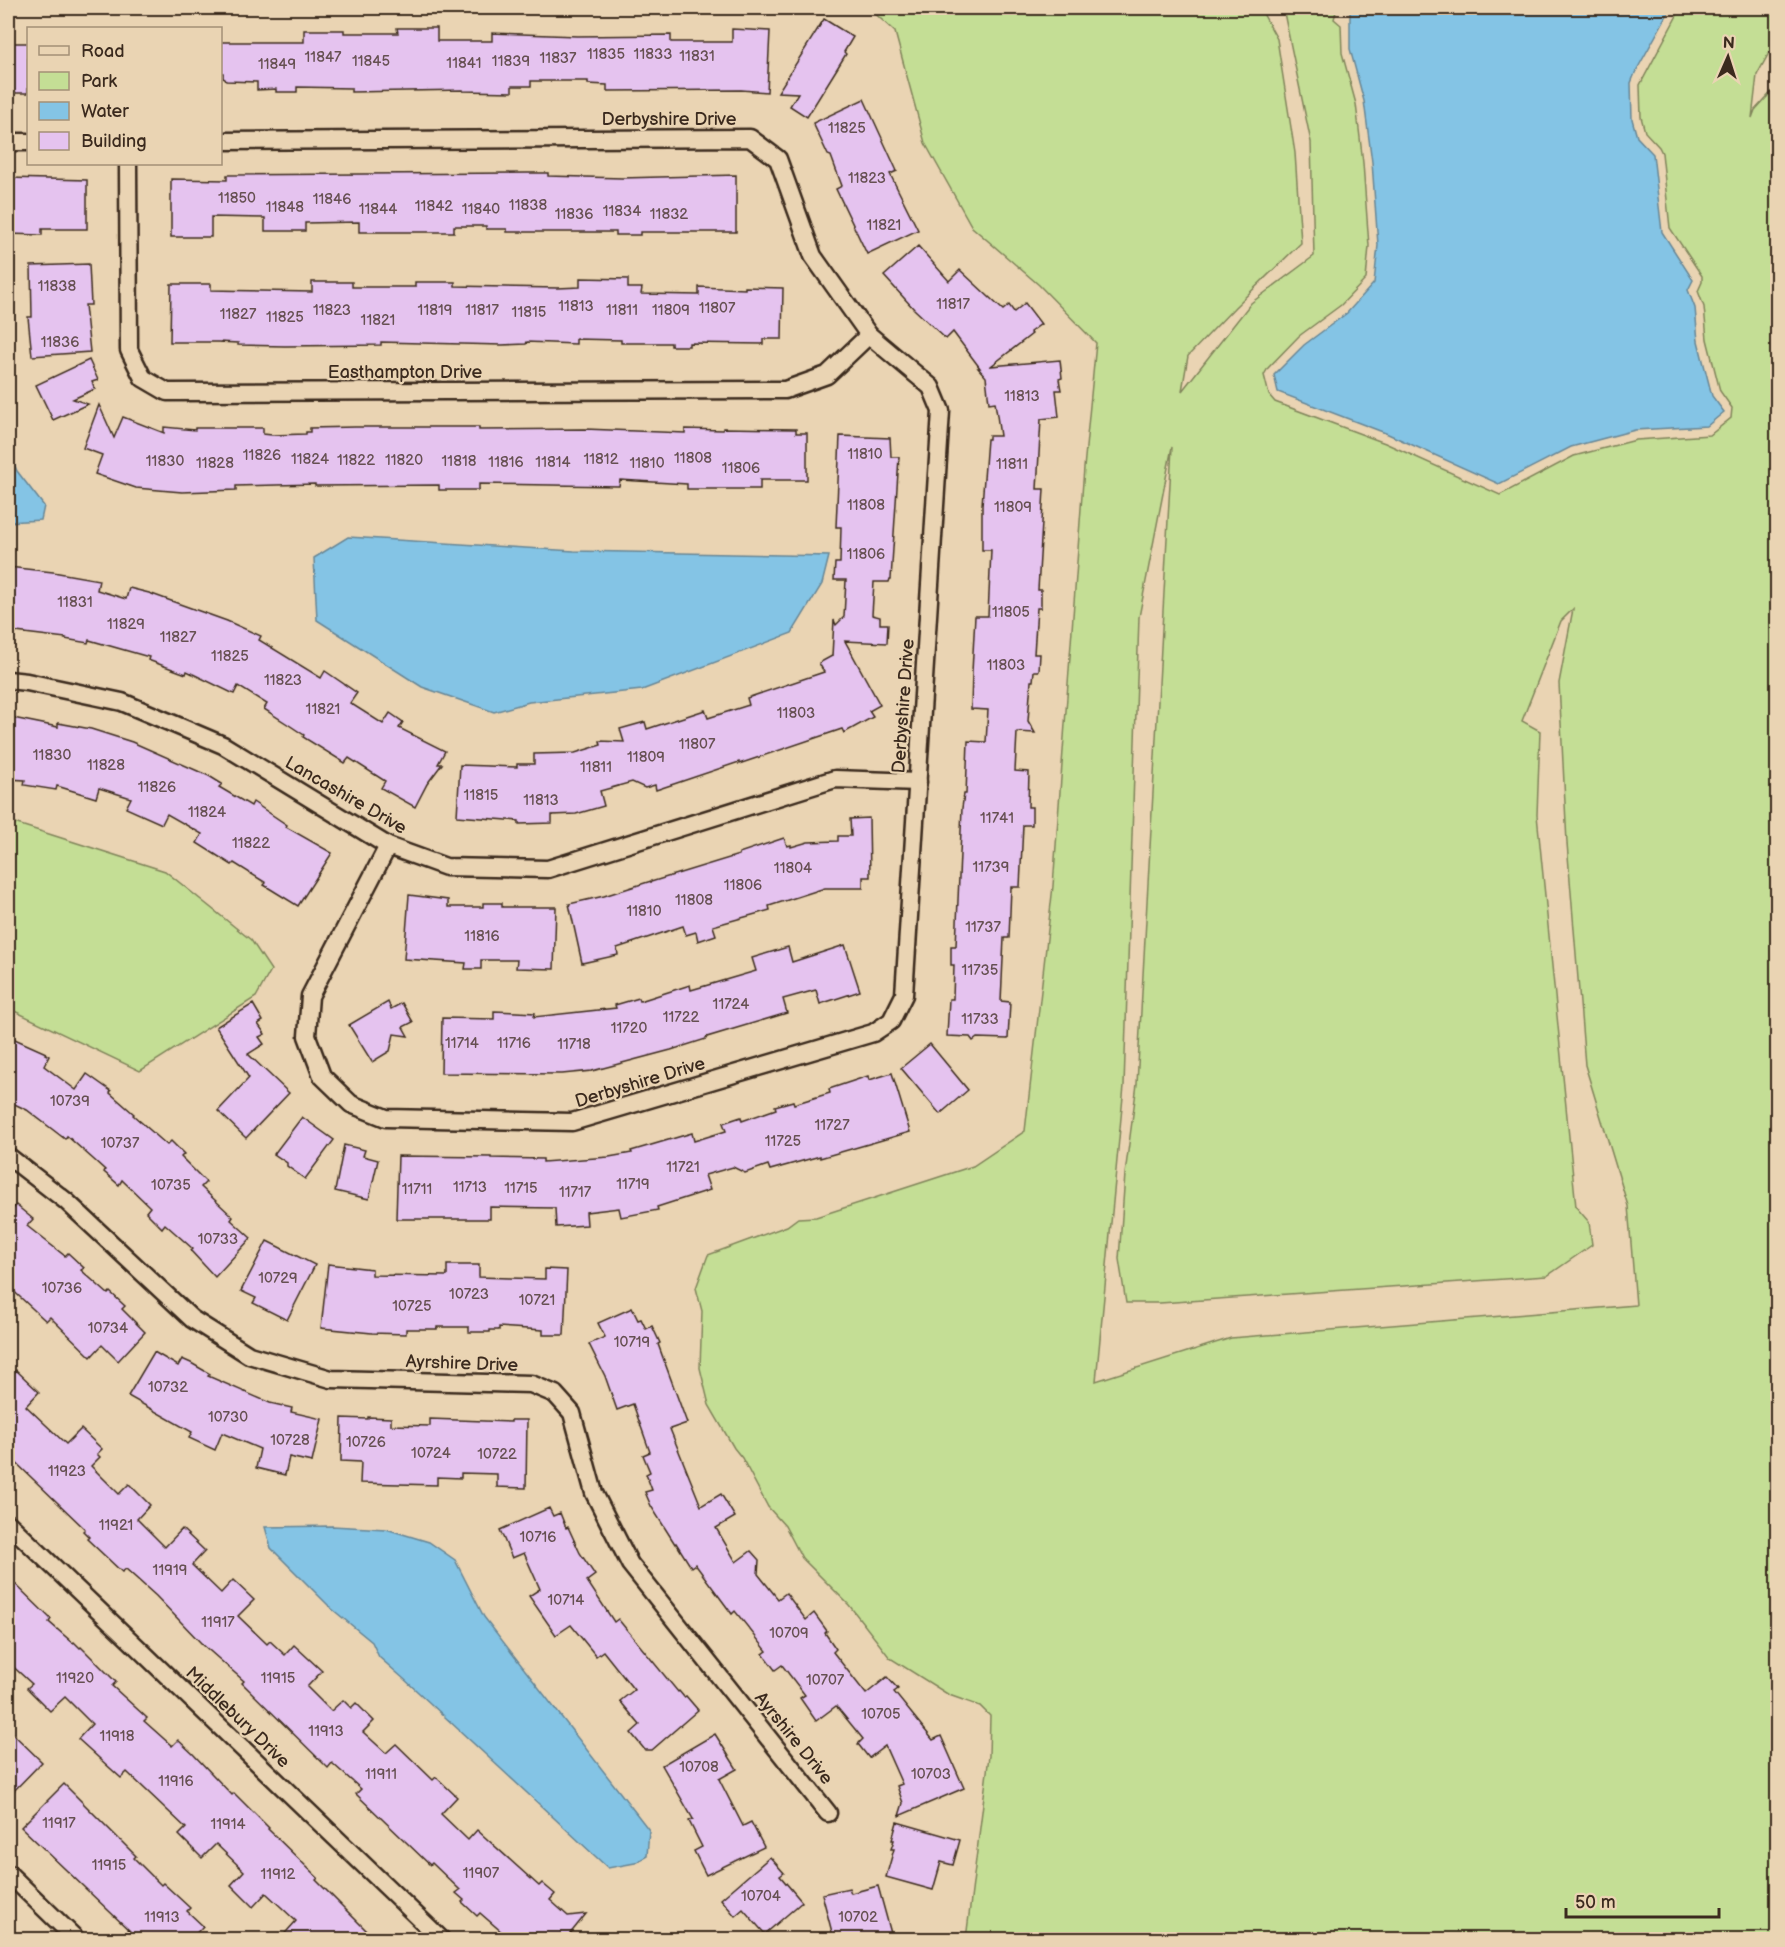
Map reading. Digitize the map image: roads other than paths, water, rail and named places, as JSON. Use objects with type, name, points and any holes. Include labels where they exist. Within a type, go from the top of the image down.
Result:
[{"type":"street","name":"Derbyshire Drive","points":[[222,141],[750,138],[778,159],[813,256],[869,335],[931,387],[941,411],[904,995],[891,1021],[873,1033],[572,1122],[386,1118],[351,1104],[322,1076],[307,1036],[310,996],[388,846]]},
{"type":"street","points":[[8,142],[27,142]]},
{"type":"street","name":"Easthampton Drive","points":[[128,165],[129,350],[142,378],[167,392],[785,390],[827,375],[869,335]]},
{"type":"street","name":"Lancashire Drive","points":[[8,681],[27,682],[122,702],[223,745],[388,846],[446,867],[548,869],[836,779],[918,782]]},
{"type":"street","name":"Ayrshire Drive","points":[[8,1156],[66,1201],[192,1319],[249,1355],[331,1379],[531,1384],[555,1394],[572,1413],[594,1493],[630,1563],[828,1813]]},
{"type":"street","name":"Middlebury Drive","points":[[8,1523],[442,1940]]},
{"type":"street","points":[[8,1873],[77,1940]]},
{"type":"water","points":[[1350,8],[1671,8],[1631,83],[1632,119],[1637,137],[1653,154],[1662,232],[1693,280],[1688,290],[1695,308],[1698,341],[1712,396],[1724,412],[1707,426],[1635,430],[1571,447],[1499,484],[1388,434],[1278,392],[1274,375],[1304,345],[1347,313],[1374,283],[1378,245],[1372,162],[1364,101],[1350,49]]},
{"type":"water","points":[[8,450],[17,471],[44,506],[41,520],[8,522]]},
{"type":"water","points":[[348,537],[574,551],[829,556],[822,584],[792,633],[642,690],[529,702],[494,712],[422,687],[317,620],[314,558]]},
{"type":"water","points":[[332,1526],[386,1529],[429,1542],[455,1560],[484,1617],[649,1830],[647,1856],[635,1863],[608,1868],[379,1657],[372,1642],[332,1609],[271,1548],[265,1527]]}]
